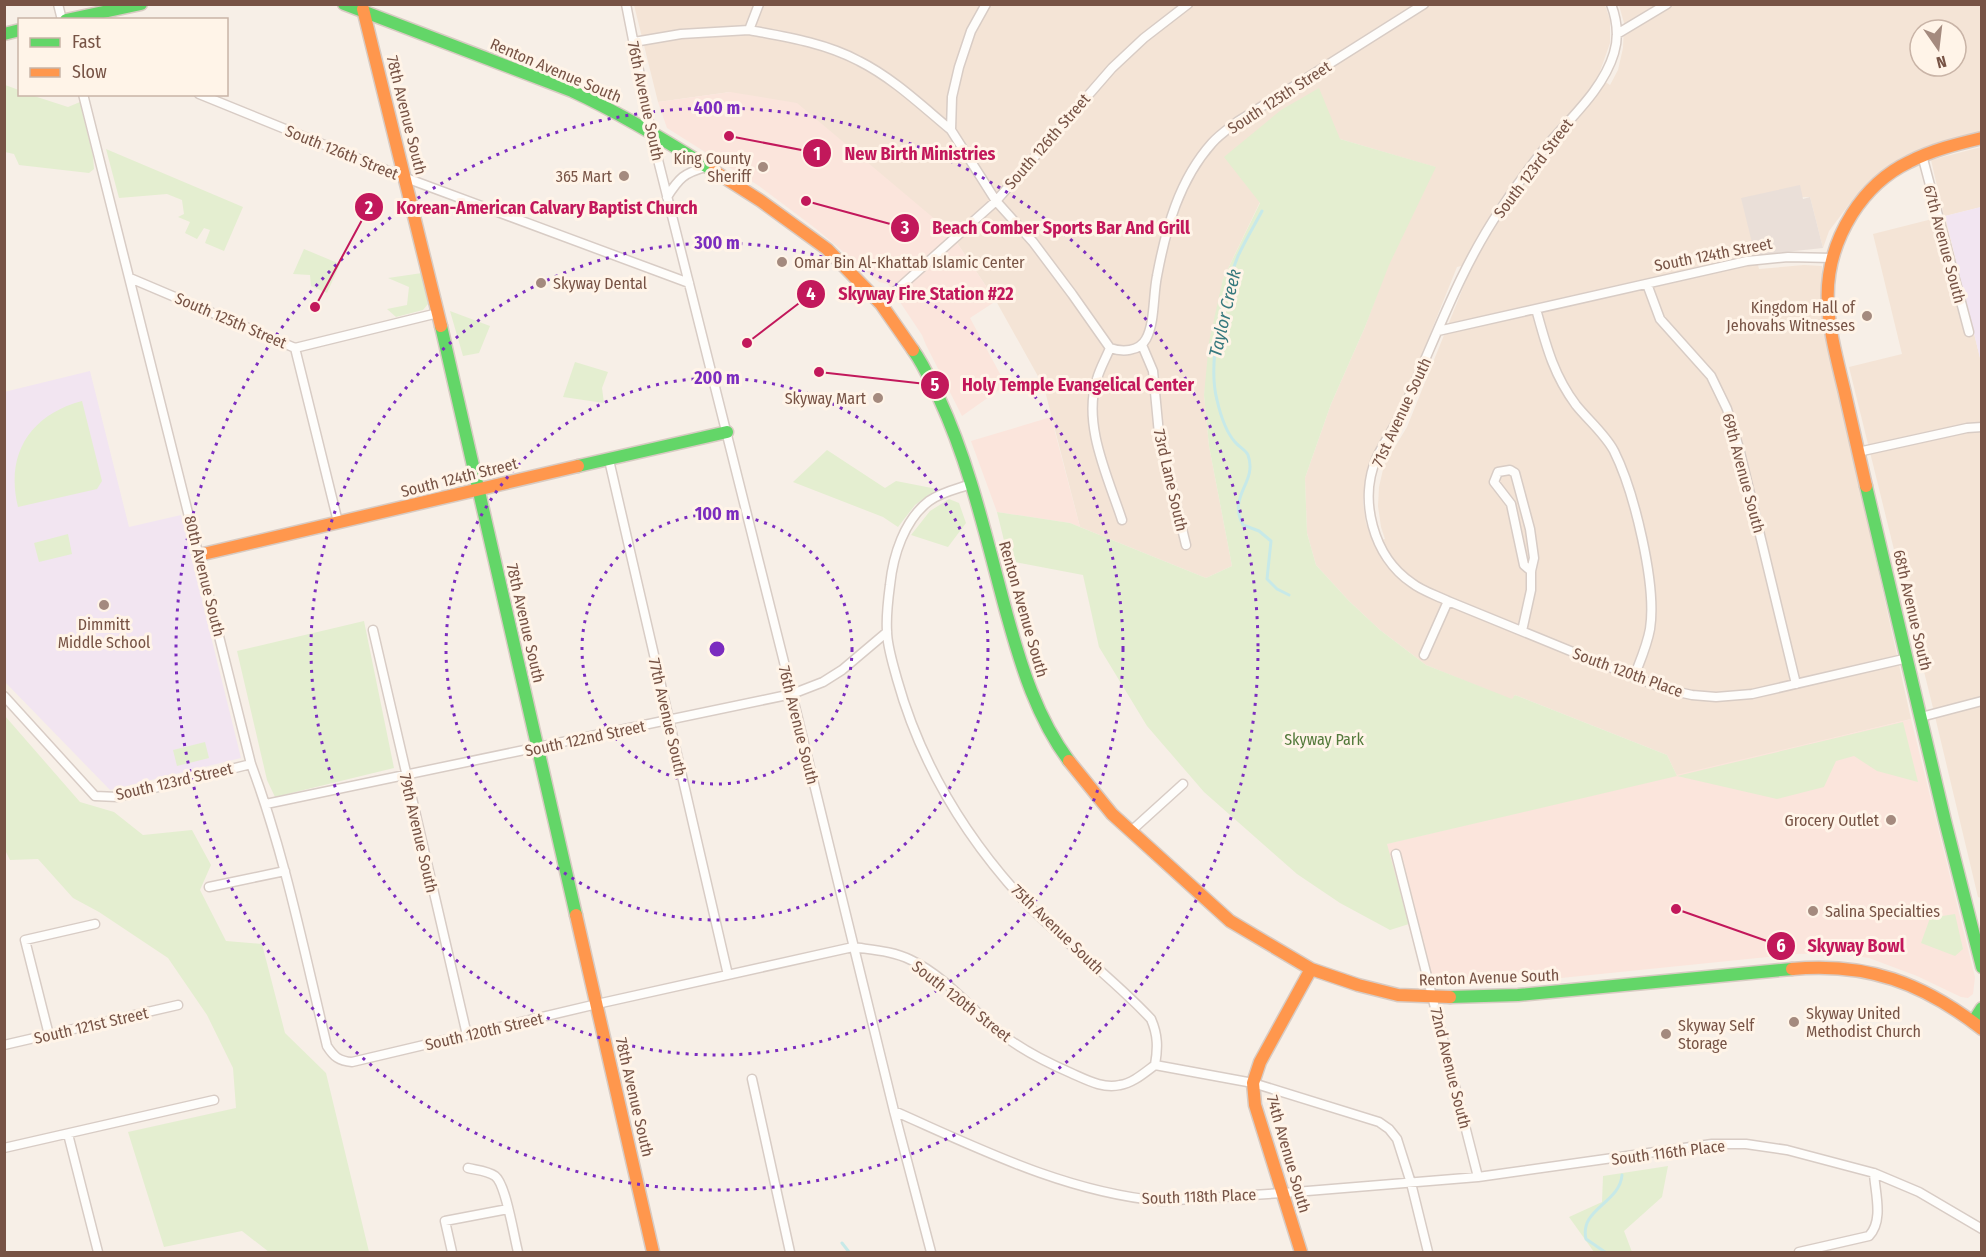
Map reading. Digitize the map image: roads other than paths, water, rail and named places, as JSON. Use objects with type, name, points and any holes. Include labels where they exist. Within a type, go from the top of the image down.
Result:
[{"type":"street","points":[[74,18],[141,4]]},
{"type":"street","name":"Renton Avenue South","points":[[344,4],[362,8],[605,106],[761,201],[812,237],[845,266],[881,304],[922,363],[953,429],[971,484],[1018,656],[1037,705],[1061,750],[1092,791],[1130,832],[1230,921],[1311,969],[1367,988],[1398,995],[1434,998],[1518,995],[1822,966],[1842,967],[1904,981],[1932,995],[1977,1025]]},
{"type":"street","name":"76th Avenue South","points":[[626,4],[651,132],[931,1252]]},
{"type":"street","points":[[749,30],[759,4]]},
{"type":"street","points":[[951,130],[952,97],[959,67],[971,31],[986,4]]},
{"type":"street","name":"South 126th Street","points":[[881,304],[996,201],[1112,68],[1144,38],[1188,4]]},
{"type":"street","name":"South 125th Street","points":[[1142,345],[1150,331],[1157,276],[1173,211],[1183,186],[1214,141],[1237,122],[1424,4]]},
{"type":"street","name":"South 123rd Street","points":[[1438,331],[1474,252],[1500,211],[1544,149],[1598,85],[1614,53],[1617,34],[1611,4]]},
{"type":"street","points":[[1617,34],[1667,4]]},
{"type":"street","name":"78th Avenue South","points":[[362,8],[438,313],[653,1252]]},
{"type":"street","points":[[634,42],[681,34],[749,30],[804,40],[859,61],[905,93],[951,130],[996,201],[1039,251],[1110,348],[1127,351],[1142,345]]},
{"type":"street","name":"80th Avenue South","points":[[84,96],[251,764],[266,804],[285,871],[327,1046],[333,1056]]},
{"type":"street","name":"South 126th Street","points":[[204,96],[406,178],[689,283]]},
{"type":"street","points":[[1832,258],[1844,227],[1868,192],[1881,180],[1922,155],[1982,138]]},
{"type":"street","name":"67th Avenue South","points":[[1922,155],[1969,332]]},
{"type":"street","name":"76th Avenue South","points":[[668,197],[683,175],[706,166]]},
{"type":"street","name":"South 124th Street","points":[[1438,331],[1747,261],[1788,257],[1832,258]]},
{"type":"street","name":"68th Avenue South","points":[[1832,258],[1828,278],[1828,310],[1858,452],[1955,866],[1982,967]]},
{"type":"street","name":"South 125th Street","points":[[130,278],[295,348],[438,313]]},
{"type":"street","name":"69th Avenue South","points":[[1647,284],[1660,319],[1711,376],[1727,409],[1739,448],[1796,684]]},
{"type":"street","points":[[1536,309],[1550,359],[1560,381],[1577,406],[1613,449],[1627,482],[1647,567],[1650,598],[1650,628],[1634,677]]},
{"type":"street","name":"71st Avenue South","points":[[1438,331],[1400,419],[1377,458],[1370,480],[1369,501],[1372,522],[1387,559],[1412,583],[1448,601]]},
{"type":"street","name":"73rd Lane South","points":[[1142,345],[1153,371],[1159,434],[1186,545]]},
{"type":"street","points":[[295,348],[338,522]]},
{"type":"street","points":[[1110,348],[1097,380],[1093,398],[1094,418],[1097,442],[1122,520]]},
{"type":"street","points":[[1858,452],[1967,428],[1982,427]]},
{"type":"street","name":"South 124th Street","points":[[199,555],[478,488],[727,432]]},
{"type":"street","name":"77th Avenue South","points":[[609,460],[728,975]]},
{"type":"street","points":[[1522,631],[1531,590],[1534,558],[1530,529],[1515,474],[1510,470],[1498,472],[1494,482],[1511,504],[1524,566],[1531,571]]},
{"type":"street","name":"75th Avenue South","points":[[971,484],[941,494],[929,501],[918,512],[904,534],[892,570],[887,632],[906,710],[921,751],[975,842],[1028,905],[1151,1019],[1157,1031],[1158,1047],[1155,1065]]},
{"type":"street","points":[[1424,655],[1448,601]]},
{"type":"street","name":"South 120th Place","points":[[1448,601],[1669,690],[1716,697],[1752,694],[1908,658]]},
{"type":"street","name":"79th Avenue South","points":[[373,630],[467,1035]]},
{"type":"street","name":"South 122nd Street","points":[[266,804],[792,694],[823,682],[842,670],[887,632]]},
{"type":"street","name":"South 123rd Street","points":[[4,696],[96,796],[118,797],[251,764]]},
{"type":"street","points":[[1921,717],[1982,701]]},
{"type":"street","points":[[1130,832],[1183,784]]},
{"type":"street","name":"72nd Avenue South","points":[[1396,854],[1478,1177]]},
{"type":"street","points":[[209,887],[285,871]]},
{"type":"street","points":[[49,1035],[25,940],[95,924]]},
{"type":"street","name":"South 120th Street","points":[[333,1056],[342,1061],[352,1062],[853,947],[901,955],[913,961],[935,975],[1003,1035],[1033,1054],[1088,1080],[1105,1086],[1121,1085],[1138,1078],[1155,1065]]},
{"type":"street","name":"74th Avenue South","points":[[1301,1252],[1255,1105],[1253,1083],[1260,1062],[1311,969]]},
{"type":"street","name":"South 121st Street","points":[[4,1045],[178,1005]]},
{"type":"street","points":[[1977,1025],[1982,1008]]},
{"type":"street","points":[[1155,1065],[1253,1083],[1367,1118],[1389,1129],[1397,1139],[1411,1183],[1428,1252]]},
{"type":"street","points":[[752,1079],[790,1252]]},
{"type":"street","points":[[4,1148],[214,1100]]},
{"type":"street","name":"South 118th Place","points":[[894,1111],[999,1158],[1062,1181],[1102,1192],[1161,1201],[1411,1183]]},
{"type":"street","points":[[68,1134],[98,1252]]},
{"type":"street","name":"South 116th Place","points":[[1411,1183],[1478,1177],[1712,1144],[1746,1144],[1787,1150],[1874,1173],[1919,1192],[1982,1229]]},
{"type":"street","points":[[468,1168],[497,1178],[504,1192],[518,1252]]},
{"type":"street","points":[[1799,1252],[1869,1236],[1878,1218],[1874,1173]]},
{"type":"street","points":[[452,1252],[445,1221],[507,1209]]},
{"type":"waterway","name":"Taylor Creek","points":[[1262,211],[1238,256],[1227,288],[1215,348],[1214,385],[1226,428],[1235,442],[1247,453],[1250,465],[1238,505],[1239,515],[1243,525],[1259,531],[1271,541],[1267,579],[1277,589],[1289,595]]},
{"type":"waterway","points":[[1605,1252],[1586,1239],[1585,1229],[1588,1220],[1615,1193],[1622,1175]]},
{"type":"waterway","points":[[842,1243],[849,1252]]},
{"type":"place","name":"New Birth Ministries","points":[[729,136]]},
{"type":"place","name":"King County Sheriff","points":[[763,167]]},
{"type":"place","name":"365 Mart","points":[[624,176]]},
{"type":"place","name":"Beach Comber Sports Bar And Grill","points":[[806,201]]},
{"type":"place","name":"Omar Bin Al-Khattab Islamic Center","points":[[782,262]]},
{"type":"place","name":"Skyway Dental","points":[[541,283]]},
{"type":"place","name":"Korean-American Calvary Baptist Church","points":[[315,307]]},
{"type":"place","name":"Kingdom Hall of Jehovahs Witnesses","points":[[1867,316]]},
{"type":"place","name":"Skyway Fire Station #22","points":[[747,343]]},
{"type":"place","name":"Holy Temple Evangelical Center","points":[[819,372]]},
{"type":"place","name":"Skyway Mart","points":[[878,398]]},
{"type":"place","name":"Dimmitt Middle School","points":[[104,605]]},
{"type":"place","name":"Grocery Outlet","points":[[1891,820]]},
{"type":"place","name":"Skyway Bowl","points":[[1676,909]]},
{"type":"place","name":"Salina Specialties","points":[[1813,911]]},
{"type":"place","name":"Skyway United Methodist Church","points":[[1794,1022]]},
{"type":"place","name":"Skyway Self Storage","points":[[1666,1034]]},
{"type":"park label","name":"Skyway Park","points":[[1324,739]]}]
